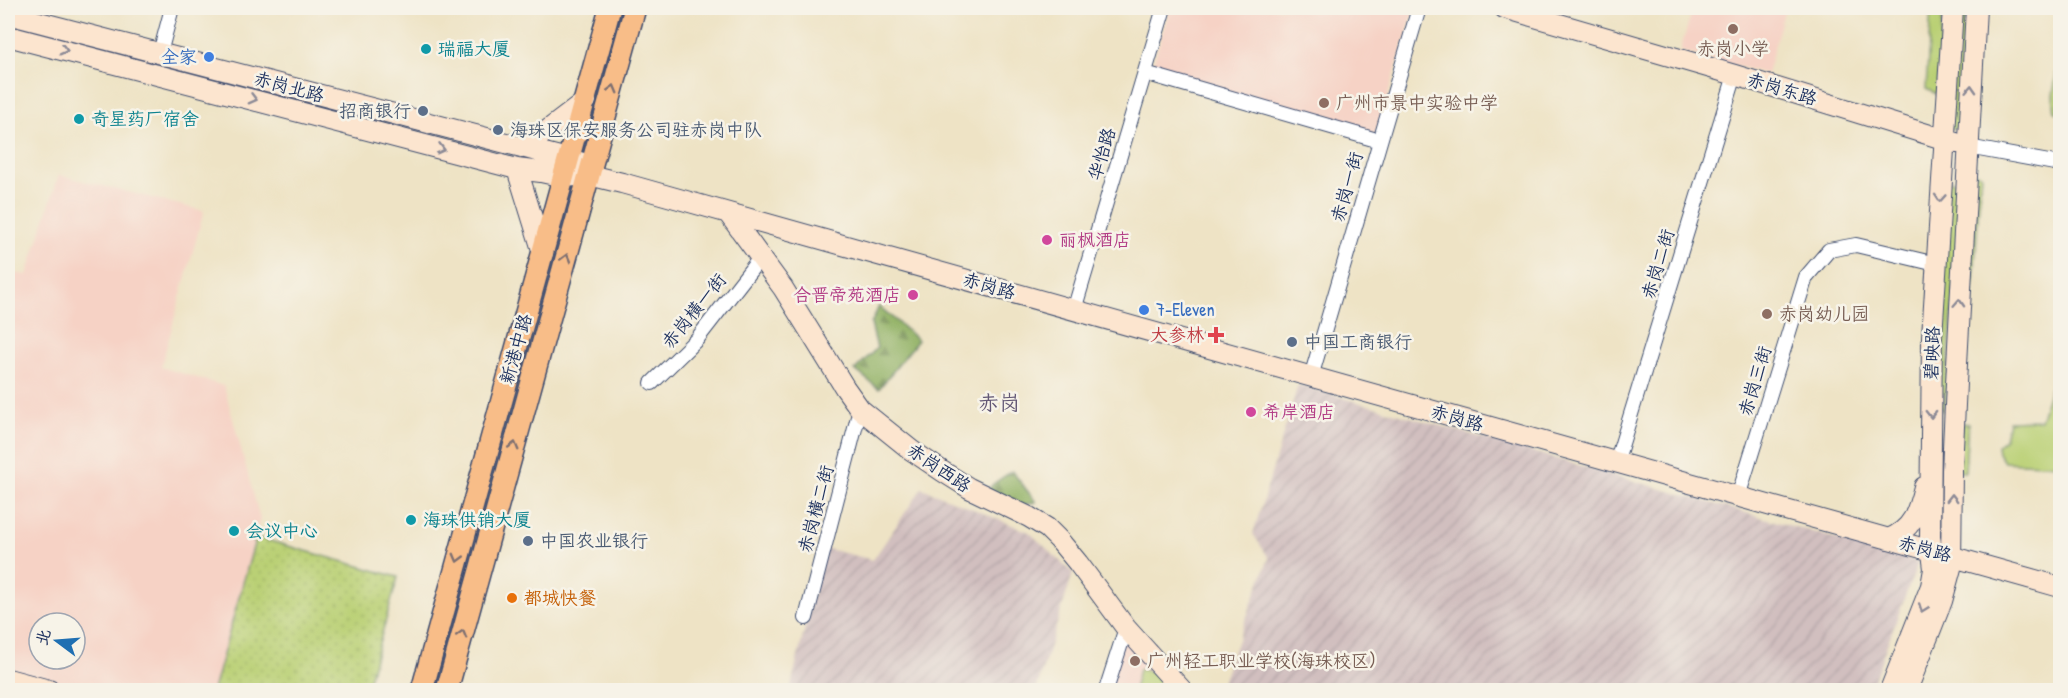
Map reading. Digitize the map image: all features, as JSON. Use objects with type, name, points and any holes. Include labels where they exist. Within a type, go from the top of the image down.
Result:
[{"type":"main road","name":"新港中路","points":[[422,690],[610,8]]},
{"type":"main road","name":"新港中路","points":[[447,690],[635,8]]},
{"type":"main road","name":"赤岗东路","points":[[1504,8],[1734,75],[1968,147]]},
{"type":"main road","name":"碧映路","points":[[1890,690],[1931,586],[1934,569],[1930,536],[1930,386],[1953,8]]},
{"type":"main road","name":"碧映路","points":[[1907,690],[1947,584],[1952,557],[1952,470],[1976,8]]},
{"type":"main road","name":"赤岗北路","points":[[8,14],[522,147],[567,169]]},
{"type":"main road","name":"赤岗北路","points":[[8,36],[518,169],[541,172],[567,169]]},
{"type":"main road","points":[[522,147],[586,101]]},
{"type":"main road","points":[[518,169],[543,253]]},
{"type":"main road","name":"赤岗路","points":[[567,169],[591,170],[807,228],[854,247]]},
{"type":"main road","name":"赤岗路","points":[[591,170],[728,213],[2061,587]]},
{"type":"main road","name":"赤岗西路","points":[[728,213],[783,288],[860,409],[911,450],[969,489],[1047,528],[1078,563],[1126,628],[1182,690]]},
{"type":"main road","points":[[1888,539],[1900,534],[1914,518],[1931,462]]},
{"type":"main road","points":[[8,679],[50,690]]},
{"type":"street","points":[[160,53],[172,8]]},
{"type":"street","name":"华怡路","points":[[1074,310],[1164,8]]},
{"type":"street","name":"赤岗一街","points":[[1311,377],[1419,8]]},
{"type":"street","points":[[1145,73],[1380,141]]},
{"type":"street","name":"赤岗二街","points":[[1616,463],[1734,75]]},
{"type":"street","name":"赤岗东路","points":[[1968,147],[2061,164]]},
{"type":"street","name":"赤岗三街","points":[[1738,497],[1806,277],[1829,250],[1856,245],[1936,264]]},
{"type":"street","name":"赤岗横一街","points":[[652,383],[698,339],[760,258]]},
{"type":"street","name":"赤岗横二街","points":[[806,618],[860,409]]},
{"type":"street","points":[[1106,690],[1126,628]]},
{"type":"shaded area","name":"广州市景中实验中学","points":[[1170,8],[1415,8],[1375,136],[1151,70]]},
{"type":"shaded area","name":"赤岗小学","points":[[1693,8],[1785,8],[1767,74],[1680,51]]},
{"type":"shaded area","points":[[59,175],[204,211],[161,367],[224,386],[260,519],[213,690],[68,690],[8,675],[8,272],[27,275]]},
{"type":"shaded area","points":[[1298,385],[1918,562],[1870,690],[1219,690],[1269,558],[1253,534]]},
{"type":"shaded area","points":[[922,488],[1029,532],[1073,573],[1036,690],[790,690],[824,548],[873,560]]},
{"type":"shaded area","name":"广州轻工职业学校(海珠校区)","points":[[1125,631],[1186,690],[1106,690]]},
{"type":"green space","points":[[1931,8],[1943,8],[1937,94],[1926,89]]},
{"type":"green space","points":[[1956,8],[1971,8],[1964,129],[1949,129]]},
{"type":"green space","points":[[2060,51],[2060,113],[2055,112],[2053,95]]},
{"type":"green space","points":[[1969,172],[1981,174],[1972,306],[1963,306]]},
{"type":"green space","points":[[1945,180],[1962,183],[1945,403],[1942,411],[1935,397]]},
{"type":"green space","points":[[879,306],[918,340],[879,389],[855,370],[877,348],[871,324]]},
{"type":"green space","points":[[2051,387],[2060,390],[2060,465],[2004,462],[1998,453],[1997,446],[2005,439],[2009,421],[2040,420]]},
{"type":"green space","points":[[1962,423],[1968,423],[1965,472],[1953,471]]},
{"type":"green space","points":[[1012,471],[1036,502],[1015,507],[986,493],[993,484]]},
{"type":"green space","points":[[256,537],[398,577],[366,690],[213,690]]},
{"type":"green space","points":[[1139,669],[1162,674],[1158,690],[1134,690]]},
{"type":"place","name":"赤岗小学","points":[[1733,29]]},
{"type":"place","name":"瑞福大厦","points":[[426,49]]},
{"type":"place","name":"全家","points":[[209,57]]},
{"type":"place","name":"广州市景中实验中学","points":[[1324,103]]},
{"type":"place","name":"招商银行","points":[[423,111]]},
{"type":"place","name":"奇星药厂宿舍","points":[[79,119]]},
{"type":"place","name":"海珠区保安服务公司驻赤岗中队","points":[[498,130]]},
{"type":"place","name":"丽枫酒店","points":[[1047,240]]},
{"type":"place","name":"合晋帝苑酒店","points":[[913,295]]},
{"type":"place","name":"7-Eleven","points":[[1144,310]]},
{"type":"place","name":"赤岗幼儿园","points":[[1767,314]]},
{"type":"place","name":"大参林","points":[[1216,335]]},
{"type":"place","name":"中国工商银行","points":[[1292,342]]},
{"type":"place","name":"希岸酒店","points":[[1251,412]]},
{"type":"place","name":"海珠供销大厦","points":[[411,520]]},
{"type":"place","name":"会议中心","points":[[234,531]]},
{"type":"place","name":"中国农业银行","points":[[528,541]]},
{"type":"place","name":"都城快餐","points":[[512,598]]},
{"type":"place","name":"广州轻工职业学校(海珠校区)","points":[[1135,661]]},
{"type":"district","name":"赤岗","points":[[999,403]]}]
